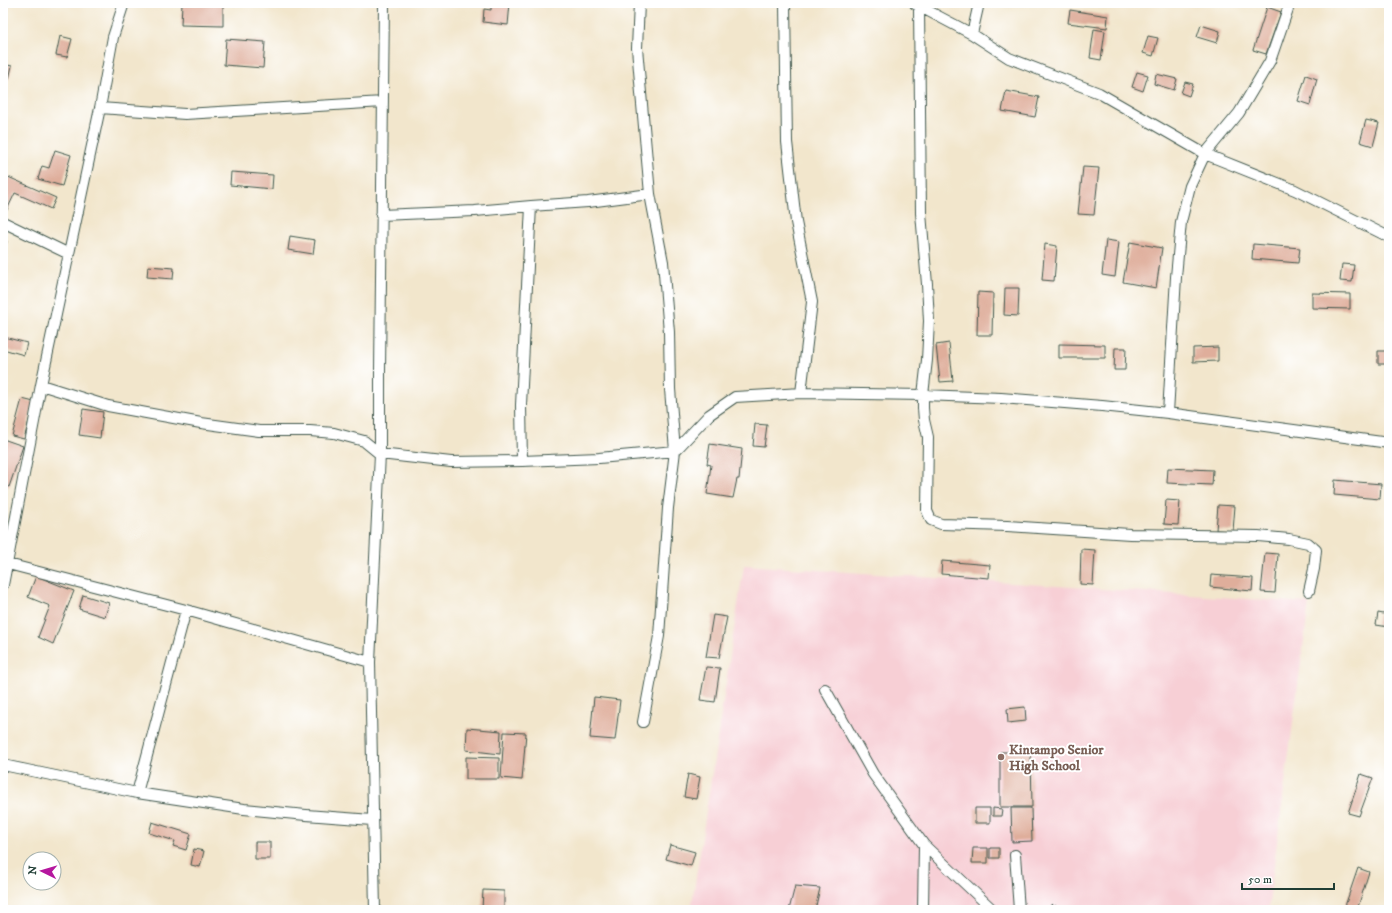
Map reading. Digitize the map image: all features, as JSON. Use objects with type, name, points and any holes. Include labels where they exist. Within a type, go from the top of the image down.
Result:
[{"type":"street","points":[[3,585],[41,385],[100,108],[113,37],[124,3]]},
{"type":"street","points":[[375,910],[370,662],[380,454],[384,3]]},
{"type":"street","points":[[639,3],[637,48],[650,194],[663,262],[669,332],[670,389],[675,451],[668,508],[659,636],[643,722]]},
{"type":"street","points":[[785,3],[787,142],[796,222],[812,302],[801,393]]},
{"type":"street","points":[[972,34],[979,3]]},
{"type":"street","points":[[1168,413],[1176,277],[1181,222],[1190,186],[1205,154],[1239,113],[1267,68],[1290,3]]},
{"type":"street","points":[[1309,591],[1314,569],[1316,550],[1308,544],[1289,539],[1258,536],[1115,534],[1007,526],[941,524],[931,520],[928,511],[928,437],[924,420],[923,395],[929,321],[921,213],[916,5],[972,34],[1009,58],[1099,92],[1205,154],[1295,190],[1389,237]]},
{"type":"street","points":[[100,108],[185,114],[383,102]]},
{"type":"street","points":[[382,215],[475,211],[588,202],[650,194]]},
{"type":"street","points":[[522,461],[521,405],[531,206]]},
{"type":"street","points":[[3,222],[69,254]]},
{"type":"street","points":[[41,385],[108,406],[201,423],[259,431],[310,431],[334,433],[364,440],[380,454],[452,462],[599,458],[675,451],[710,415],[735,397],[801,393],[1001,398],[1102,406],[1168,413],[1389,443]]},
{"type":"street","points":[[8,564],[186,610],[370,662]]},
{"type":"street","points":[[137,793],[186,610]]},
{"type":"street","points":[[825,689],[873,774],[924,845],[993,910]]},
{"type":"street","points":[[3,765],[137,793],[244,809],[372,820]]},
{"type":"street","points":[[923,910],[924,845]]},
{"type":"street","points":[[1015,855],[1019,910]]},
{"type":"path","points":[[1046,910],[1053,904],[1061,910]]},
{"type":"shaded area","name":"Kintampo Senior High School","points":[[744,565],[1309,603],[1268,910],[691,910]]},
{"type":"building","points":[[182,3],[223,3],[223,26],[181,25]]},
{"type":"building","points":[[491,3],[510,3],[508,25],[483,22],[484,9],[491,10]]},
{"type":"building","points":[[1267,7],[1281,12],[1266,54],[1253,50]]},
{"type":"building","points":[[1070,10],[1108,16],[1107,28],[1068,23]]},
{"type":"building","points":[[1201,25],[1220,31],[1217,43],[1197,37]]},
{"type":"building","points":[[1094,29],[1105,31],[1101,60],[1090,58]]},
{"type":"building","points":[[60,36],[72,39],[67,57],[56,55]]},
{"type":"building","points":[[1148,36],[1158,38],[1153,56],[1143,53]]},
{"type":"building","points":[[226,39],[265,42],[263,68],[224,65]]},
{"type":"building","points":[[3,64],[12,66],[9,79],[3,79]]},
{"type":"building","points":[[1137,72],[1148,75],[1143,91],[1132,87]]},
{"type":"building","points":[[1156,74],[1177,79],[1174,90],[1154,84]]},
{"type":"building","points":[[1306,75],[1317,79],[1310,105],[1298,101]]},
{"type":"building","points":[[1185,82],[1193,84],[1189,96],[1181,93]]},
{"type":"building","points":[[1006,91],[1039,97],[1035,117],[1002,111]]},
{"type":"building","points":[[1366,120],[1379,123],[1373,146],[1360,142]]},
{"type":"building","points":[[55,150],[71,155],[62,186],[38,179],[42,166],[49,168]]},
{"type":"building","points":[[1083,167],[1099,168],[1094,215],[1078,214]]},
{"type":"building","points":[[231,172],[273,175],[272,189],[230,185]]},
{"type":"building","points":[[6,176],[56,198],[51,209],[15,193],[6,212],[3,211],[3,184]]},
{"type":"building","points":[[290,236],[315,240],[313,254],[288,250]]},
{"type":"building","points":[[3,240],[7,241],[4,257],[3,257]]},
{"type":"building","points":[[1106,240],[1119,242],[1115,277],[1102,275]]},
{"type":"building","points":[[1130,242],[1162,248],[1156,288],[1123,282]]},
{"type":"building","points":[[1045,244],[1057,246],[1054,281],[1042,280]]},
{"type":"building","points":[[1253,244],[1300,248],[1298,263],[1252,259]]},
{"type":"building","points":[[1342,264],[1354,265],[1352,282],[1340,281]]},
{"type":"building","points":[[148,266],[174,268],[173,279],[147,277]]},
{"type":"building","points":[[1005,288],[1019,288],[1018,316],[1004,315]]},
{"type":"building","points":[[978,292],[993,293],[992,335],[977,335]]},
{"type":"building","points":[[1312,293],[1350,294],[1350,309],[1312,308]]},
{"type":"building","points":[[4,337],[27,343],[24,355],[3,349]]},
{"type":"building","points":[[949,343],[953,381],[940,382],[936,345]]},
{"type":"building","points":[[1059,344],[1105,345],[1105,358],[1059,358]]},
{"type":"building","points":[[1218,347],[1218,361],[1193,362],[1193,348]]},
{"type":"building","points":[[1115,348],[1126,348],[1125,370],[1114,370]]},
{"type":"building","points":[[1378,351],[1389,351],[1389,364],[1378,364]]},
{"type":"building","points":[[22,399],[34,402],[24,439],[12,436]]},
{"type":"building","points":[[83,409],[103,412],[100,438],[79,435]]},
{"type":"building","points":[[755,424],[767,425],[764,447],[753,446]]},
{"type":"building","points":[[3,439],[23,446],[9,487],[3,484]]},
{"type":"building","points":[[710,444],[742,449],[739,479],[737,479],[733,498],[707,494],[711,465],[707,464]]},
{"type":"building","points":[[1168,468],[1213,470],[1212,485],[1167,483]]},
{"type":"building","points":[[1335,480],[1381,484],[1380,499],[1334,495]]},
{"type":"building","points":[[1166,500],[1180,501],[1178,525],[1164,524]]},
{"type":"building","points":[[1218,505],[1235,506],[1233,531],[1216,530]]},
{"type":"building","points":[[1081,549],[1095,550],[1093,585],[1080,584]]},
{"type":"building","points":[[1265,553],[1278,554],[1275,593],[1261,592]]},
{"type":"building","points":[[942,561],[990,565],[989,578],[941,574]]},
{"type":"building","points":[[1211,575],[1253,578],[1252,591],[1210,587]]},
{"type":"building","points":[[36,576],[74,591],[53,644],[38,637],[50,606],[28,597]]},
{"type":"building","points":[[83,595],[109,603],[105,617],[79,609]]},
{"type":"building","points":[[1378,613],[1389,615],[1389,627],[1376,625]]},
{"type":"building","points":[[713,615],[727,617],[719,658],[706,657]]},
{"type":"building","points":[[706,667],[720,668],[715,702],[700,700]]},
{"type":"building","points":[[594,697],[620,700],[615,740],[590,738]]},
{"type":"building","points":[[1025,707],[1026,721],[1008,723],[1007,709]]},
{"type":"building","points":[[467,728],[501,731],[500,754],[466,750]]},
{"type":"building","points":[[504,732],[526,733],[522,780],[501,778]]},
{"type":"building","points":[[1000,752],[1031,752],[1032,807],[1000,807]]},
{"type":"building","points":[[466,757],[499,758],[499,779],[466,779]]},
{"type":"building","points":[[688,774],[700,777],[696,799],[684,797]]},
{"type":"building","points":[[1361,774],[1373,778],[1359,816],[1348,813]]},
{"type":"building","points":[[975,808],[990,808],[990,823],[975,823]]},
{"type":"building","points":[[993,808],[1002,809],[1001,816],[993,816]]},
{"type":"building","points":[[1011,808],[1031,808],[1032,841],[1012,842]]},
{"type":"building","points":[[152,822],[191,834],[186,850],[173,846],[175,841],[149,833]]},
{"type":"building","points":[[255,842],[270,842],[270,859],[255,859]]},
{"type":"building","points":[[670,845],[695,852],[691,866],[666,859]]},
{"type":"building","points":[[973,848],[988,848],[988,863],[972,863]]},
{"type":"building","points":[[990,848],[999,848],[999,858],[990,858]]},
{"type":"building","points":[[194,849],[204,851],[200,867],[191,865]]},
{"type":"building","points":[[1358,868],[1369,872],[1357,910],[1347,910],[1344,909]]},
{"type":"building","points":[[795,886],[820,888],[815,910],[789,910]]},
{"type":"building","points":[[483,890],[504,891],[504,910],[482,910]]},
{"type":"place","name":"Kintampo Senior High School","points":[[1001,757]]}]
